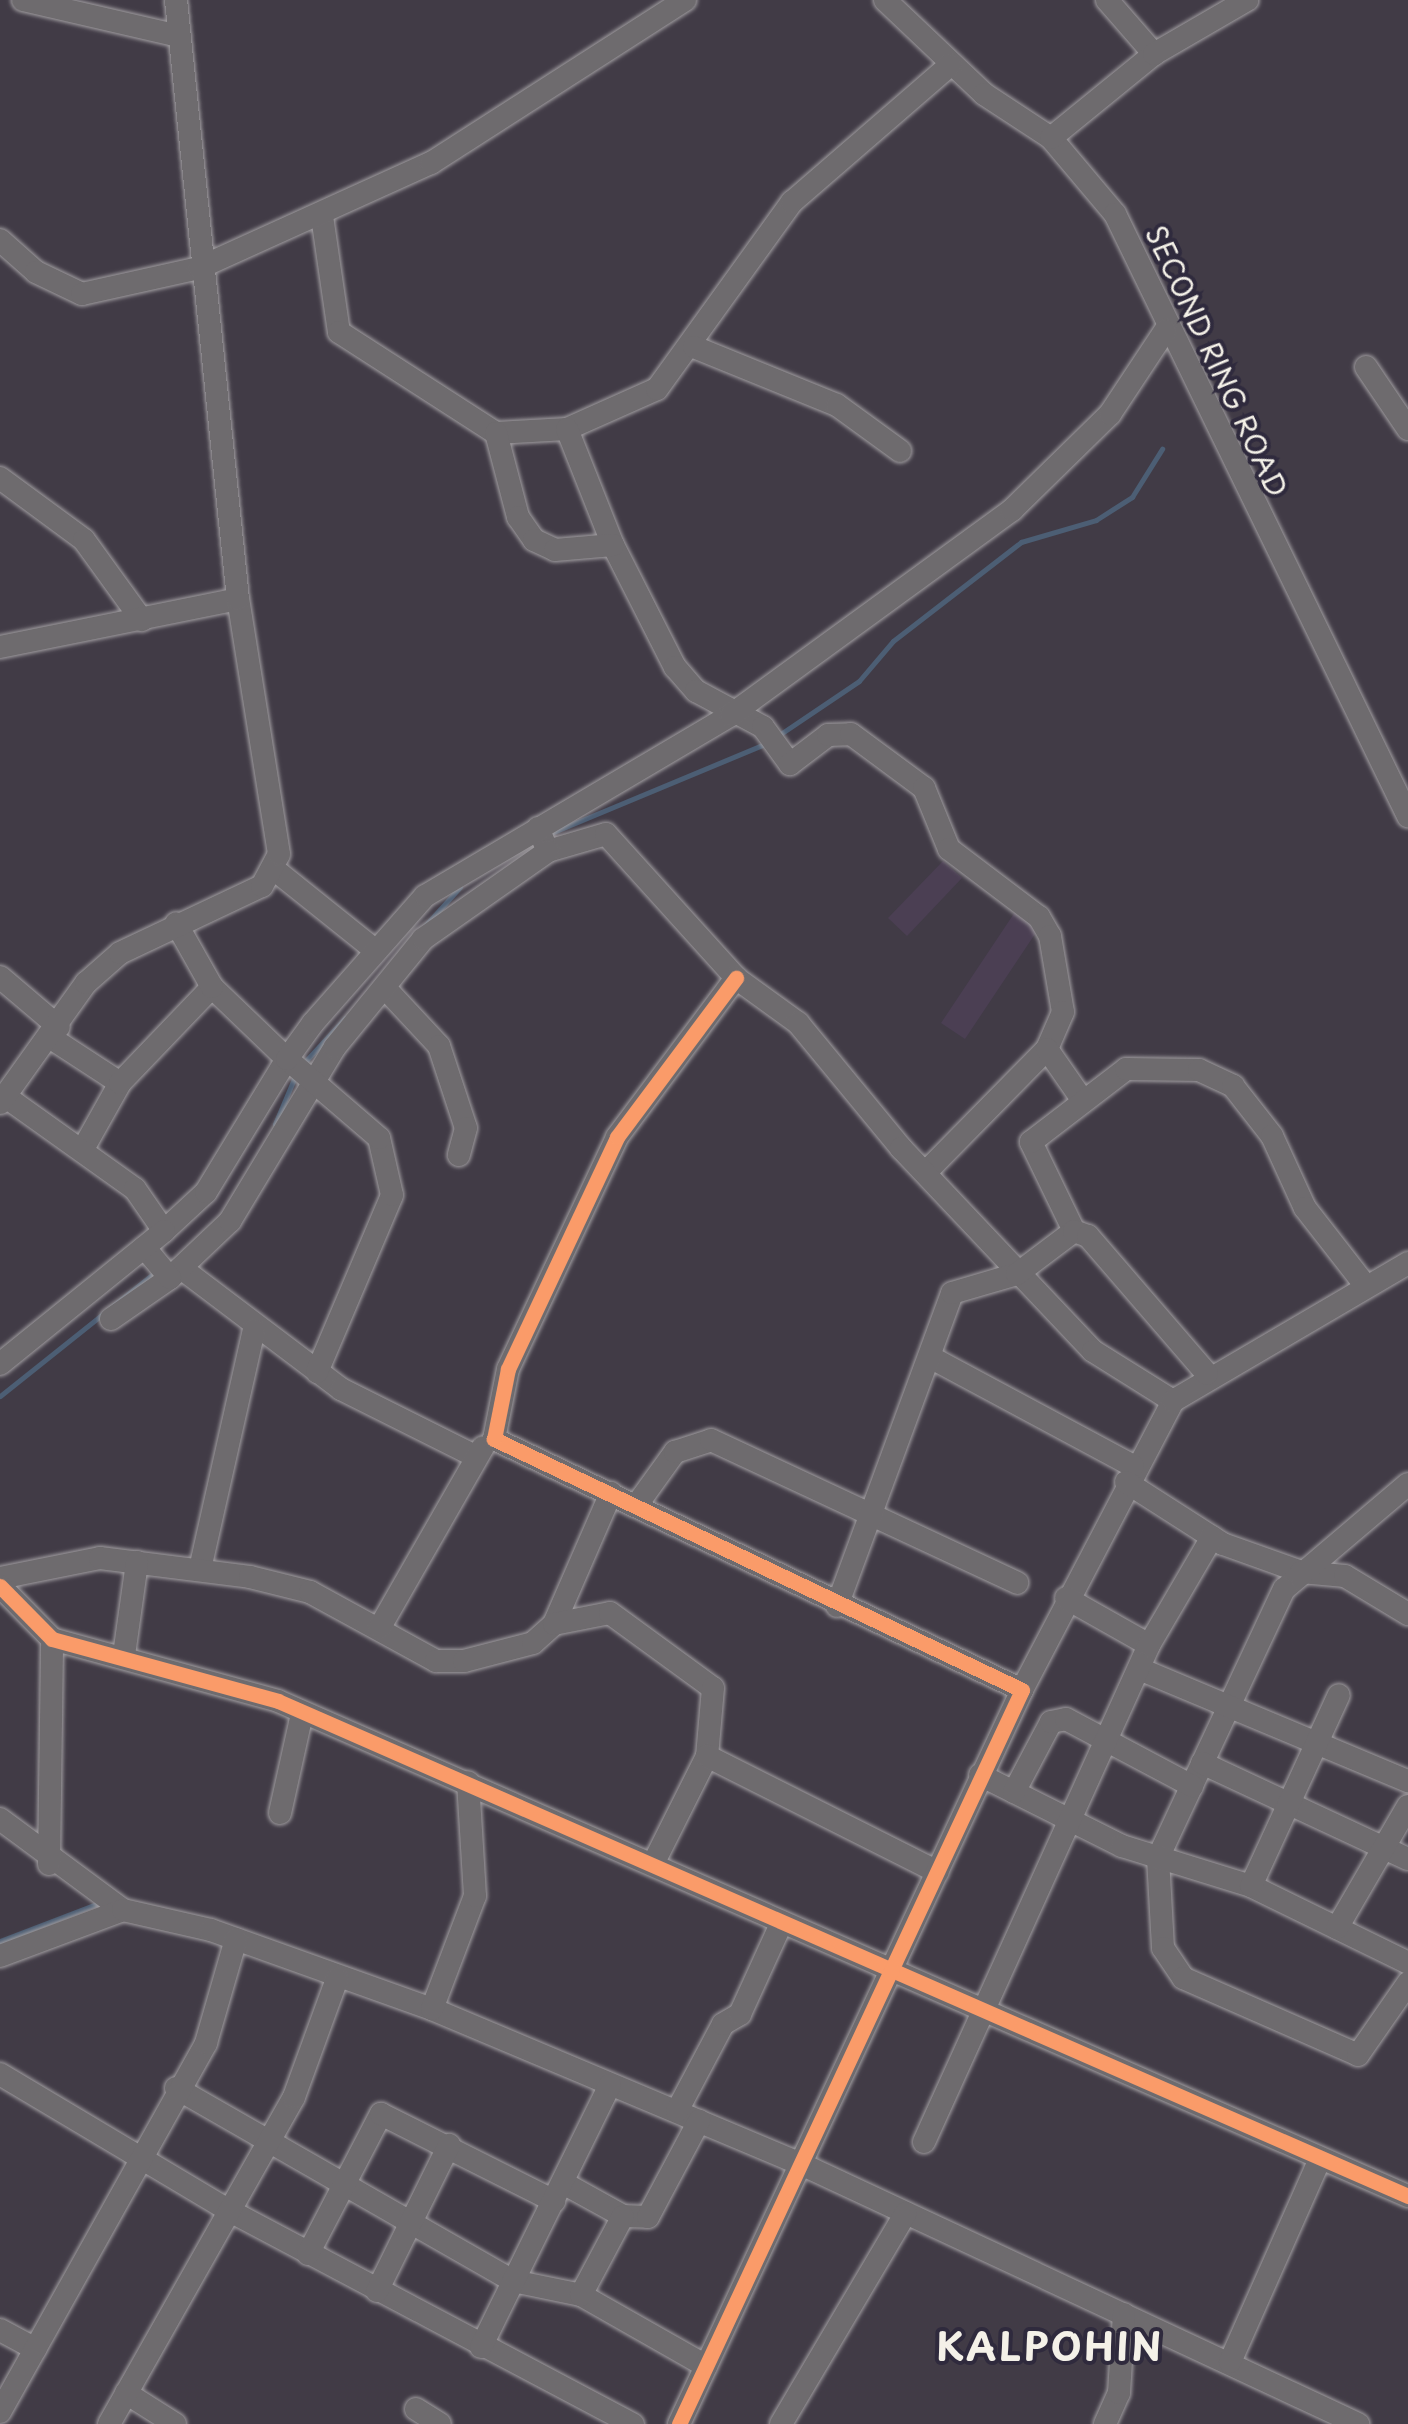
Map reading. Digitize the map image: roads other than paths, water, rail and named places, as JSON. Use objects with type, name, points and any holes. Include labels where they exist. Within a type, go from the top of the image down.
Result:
[{"type":"street","points":[[23,0],[178,36]]},
{"type":"street","points":[[176,0],[199,268],[275,870],[376,951]]},
{"type":"street","points":[[0,240],[36,272],[82,294],[199,268],[322,216],[459,147],[686,0]]},
{"type":"street","name":"SECOND RING ROAD","points":[[885,0],[950,65],[1051,138],[1115,214],[1165,332],[1408,816]]},
{"type":"street","points":[[1107,0],[1154,54]]},
{"type":"street","points":[[1051,138],[1154,54],[1247,0]]},
{"type":"street","points":[[322,216],[339,332],[496,433],[567,429],[657,390],[694,348],[792,202],[950,65]]},
{"type":"street","points":[[4,1353],[162,1265],[230,1222],[300,1067],[385,988],[423,939],[543,839],[730,715],[1012,510],[1110,414],[1165,332]]},
{"type":"street","points":[[694,348],[837,406],[900,451]]},
{"type":"street","points":[[1366,367],[1407,424]]},
{"type":"street","points":[[567,429],[614,545],[674,667],[730,715],[762,727],[776,756],[790,764],[828,735],[851,734],[924,788],[949,850],[1040,917],[1050,936],[1063,1012],[1048,1049],[929,1170]]},
{"type":"street","points":[[496,433],[518,517],[534,540],[555,550],[614,545]]},
{"type":"street","points":[[0,478],[84,540],[142,620]]},
{"type":"street","points":[[0,647],[238,599]]},
{"type":"street","points":[[164,1232],[221,1174],[300,1067],[376,951],[425,896],[543,839],[606,834],[736,978],[798,1022],[900,1148],[929,1170],[1017,1274],[1107,1364],[1173,1401]]},
{"type":"street","points":[[111,1319],[162,1265],[164,1232],[135,1189],[83,1149],[3,1100],[120,954],[176,923],[262,886],[275,870]]},
{"type":"street","points":[[176,923],[212,987],[379,1138],[392,1195],[316,1372]]},
{"type":"street","points":[[0,977],[55,1032],[120,1083]]},
{"type":"street","points":[[380,1627],[473,1455],[494,1439],[508,1369],[617,1138],[736,978]]},
{"type":"street","points":[[83,1149],[120,1083],[212,987]]},
{"type":"street","points":[[385,988],[439,1046],[466,1128],[458,1155]]},
{"type":"street","points":[[1048,1049],[1081,1098]]},
{"type":"street","points":[[1207,1374],[1088,1236],[1074,1231],[1030,1151],[1081,1098],[1126,1069],[1199,1070],[1233,1086],[1272,1136],[1305,1208],[1365,1285]]},
{"type":"street","points":[[838,1606],[952,1293],[1017,1274],[1074,1231]]},
{"type":"street","points":[[679,2424],[980,1775],[1129,1474],[1173,1401],[1207,1374],[1408,1264]]},
{"type":"street","points":[[162,1265],[316,1372],[473,1455]]},
{"type":"street","points":[[200,1569],[254,1330]]},
{"type":"street","points":[[930,1357],[1129,1474],[1212,1537],[1302,1572],[1345,1576],[1408,1614]]},
{"type":"street","points":[[494,1439],[838,1606],[1022,1690]]},
{"type":"street","points":[[636,1506],[675,1452],[711,1440],[1017,1583]]},
{"type":"street","points":[[1408,1484],[1302,1572],[1271,1613],[1158,1858],[1163,1948],[1183,1978],[1358,2055],[1408,1983]]},
{"type":"street","points":[[0,1578],[100,1558],[200,1569],[310,1592],[436,1661],[464,1661],[532,1643],[554,1624],[610,1492]]},
{"type":"street","points":[[924,2142],[1112,1742],[1150,1646],[1212,1537]]},
{"type":"street","points":[[124,1655],[138,1562]]},
{"type":"street","points":[[0,1586],[52,1639],[124,1655],[302,1714],[468,1782],[654,1862],[890,1972],[1408,2196]]},
{"type":"street","points":[[1066,1598],[1150,1646]]},
{"type":"street","points":[[554,1624],[610,1614],[713,1688],[707,1756],[654,1862]]},
{"type":"street","points":[[49,1864],[52,1639]]},
{"type":"street","points":[[1142,1670],[1408,1781]]},
{"type":"street","points":[[1251,1886],[1339,1694]]},
{"type":"street","points":[[280,1813],[302,1714]]},
{"type":"street","points":[[1014,1792],[1051,1722],[1066,1719],[1192,1786]]},
{"type":"street","points":[[707,1756],[938,1872]]},
{"type":"street","points":[[1202,1763],[1408,1859]]},
{"type":"street","points":[[980,1775],[1073,1822],[1158,1858],[1251,1886],[1408,1963]]},
{"type":"street","points":[[432,2009],[475,1896],[468,1782]]},
{"type":"street","points":[[1337,1928],[1408,1806]]},
{"type":"street","points":[[0,1819],[49,1864],[123,1910],[236,1939],[337,1980],[432,2009],[801,2164],[1358,2424]]},
{"type":"street","points":[[0,1956],[123,1910]]},
{"type":"street","points":[[308,2254],[347,2188],[381,2114],[560,2193],[624,2216],[648,2217],[723,2024],[740,2014],[782,1922]]},
{"type":"street","points":[[0,2412],[144,2161],[176,2088],[206,2043],[236,1939]]},
{"type":"street","points":[[109,2424],[230,2212],[266,2140],[294,2097],[337,1980]]},
{"type":"street","points":[[0,2074],[230,2212],[633,2424]]},
{"type":"street","points":[[481,2347],[610,2085]]},
{"type":"street","points":[[176,2088],[513,2281],[580,2294],[706,2366]]},
{"type":"street","points":[[377,2291],[449,2145]]},
{"type":"street","points":[[1230,2362],[1320,2159]]},
{"type":"street","points":[[782,2424],[906,2213]]},
{"type":"street","points":[[580,2294],[624,2216]]},
{"type":"street","points":[[1105,2424],[1118,2393],[1124,2314]]},
{"type":"street","points":[[0,2330],[35,2350]]},
{"type":"street","points":[[126,2393],[175,2424]]},
{"type":"street","points":[[1303,2424],[1312,2402]]},
{"type":"street","points":[[416,2409],[440,2424]]},
{"type":"waterway","points":[[776,737],[859,681],[893,641],[1021,542],[1096,520],[1132,497],[1162,449]]},
{"type":"waterway","points":[[551,833],[767,743]]},
{"type":"waterway","points":[[424,927],[460,887]]},
{"type":"waterway","points":[[302,1065],[345,1018]]},
{"type":"waterway","points":[[275,1124],[296,1074]]},
{"type":"waterway","points":[[0,1396],[154,1273]]},
{"type":"waterway","points":[[0,1941],[99,1903]]},
{"type":"district","name":"KALPOHIN","points":[[1050,2346]]}]
